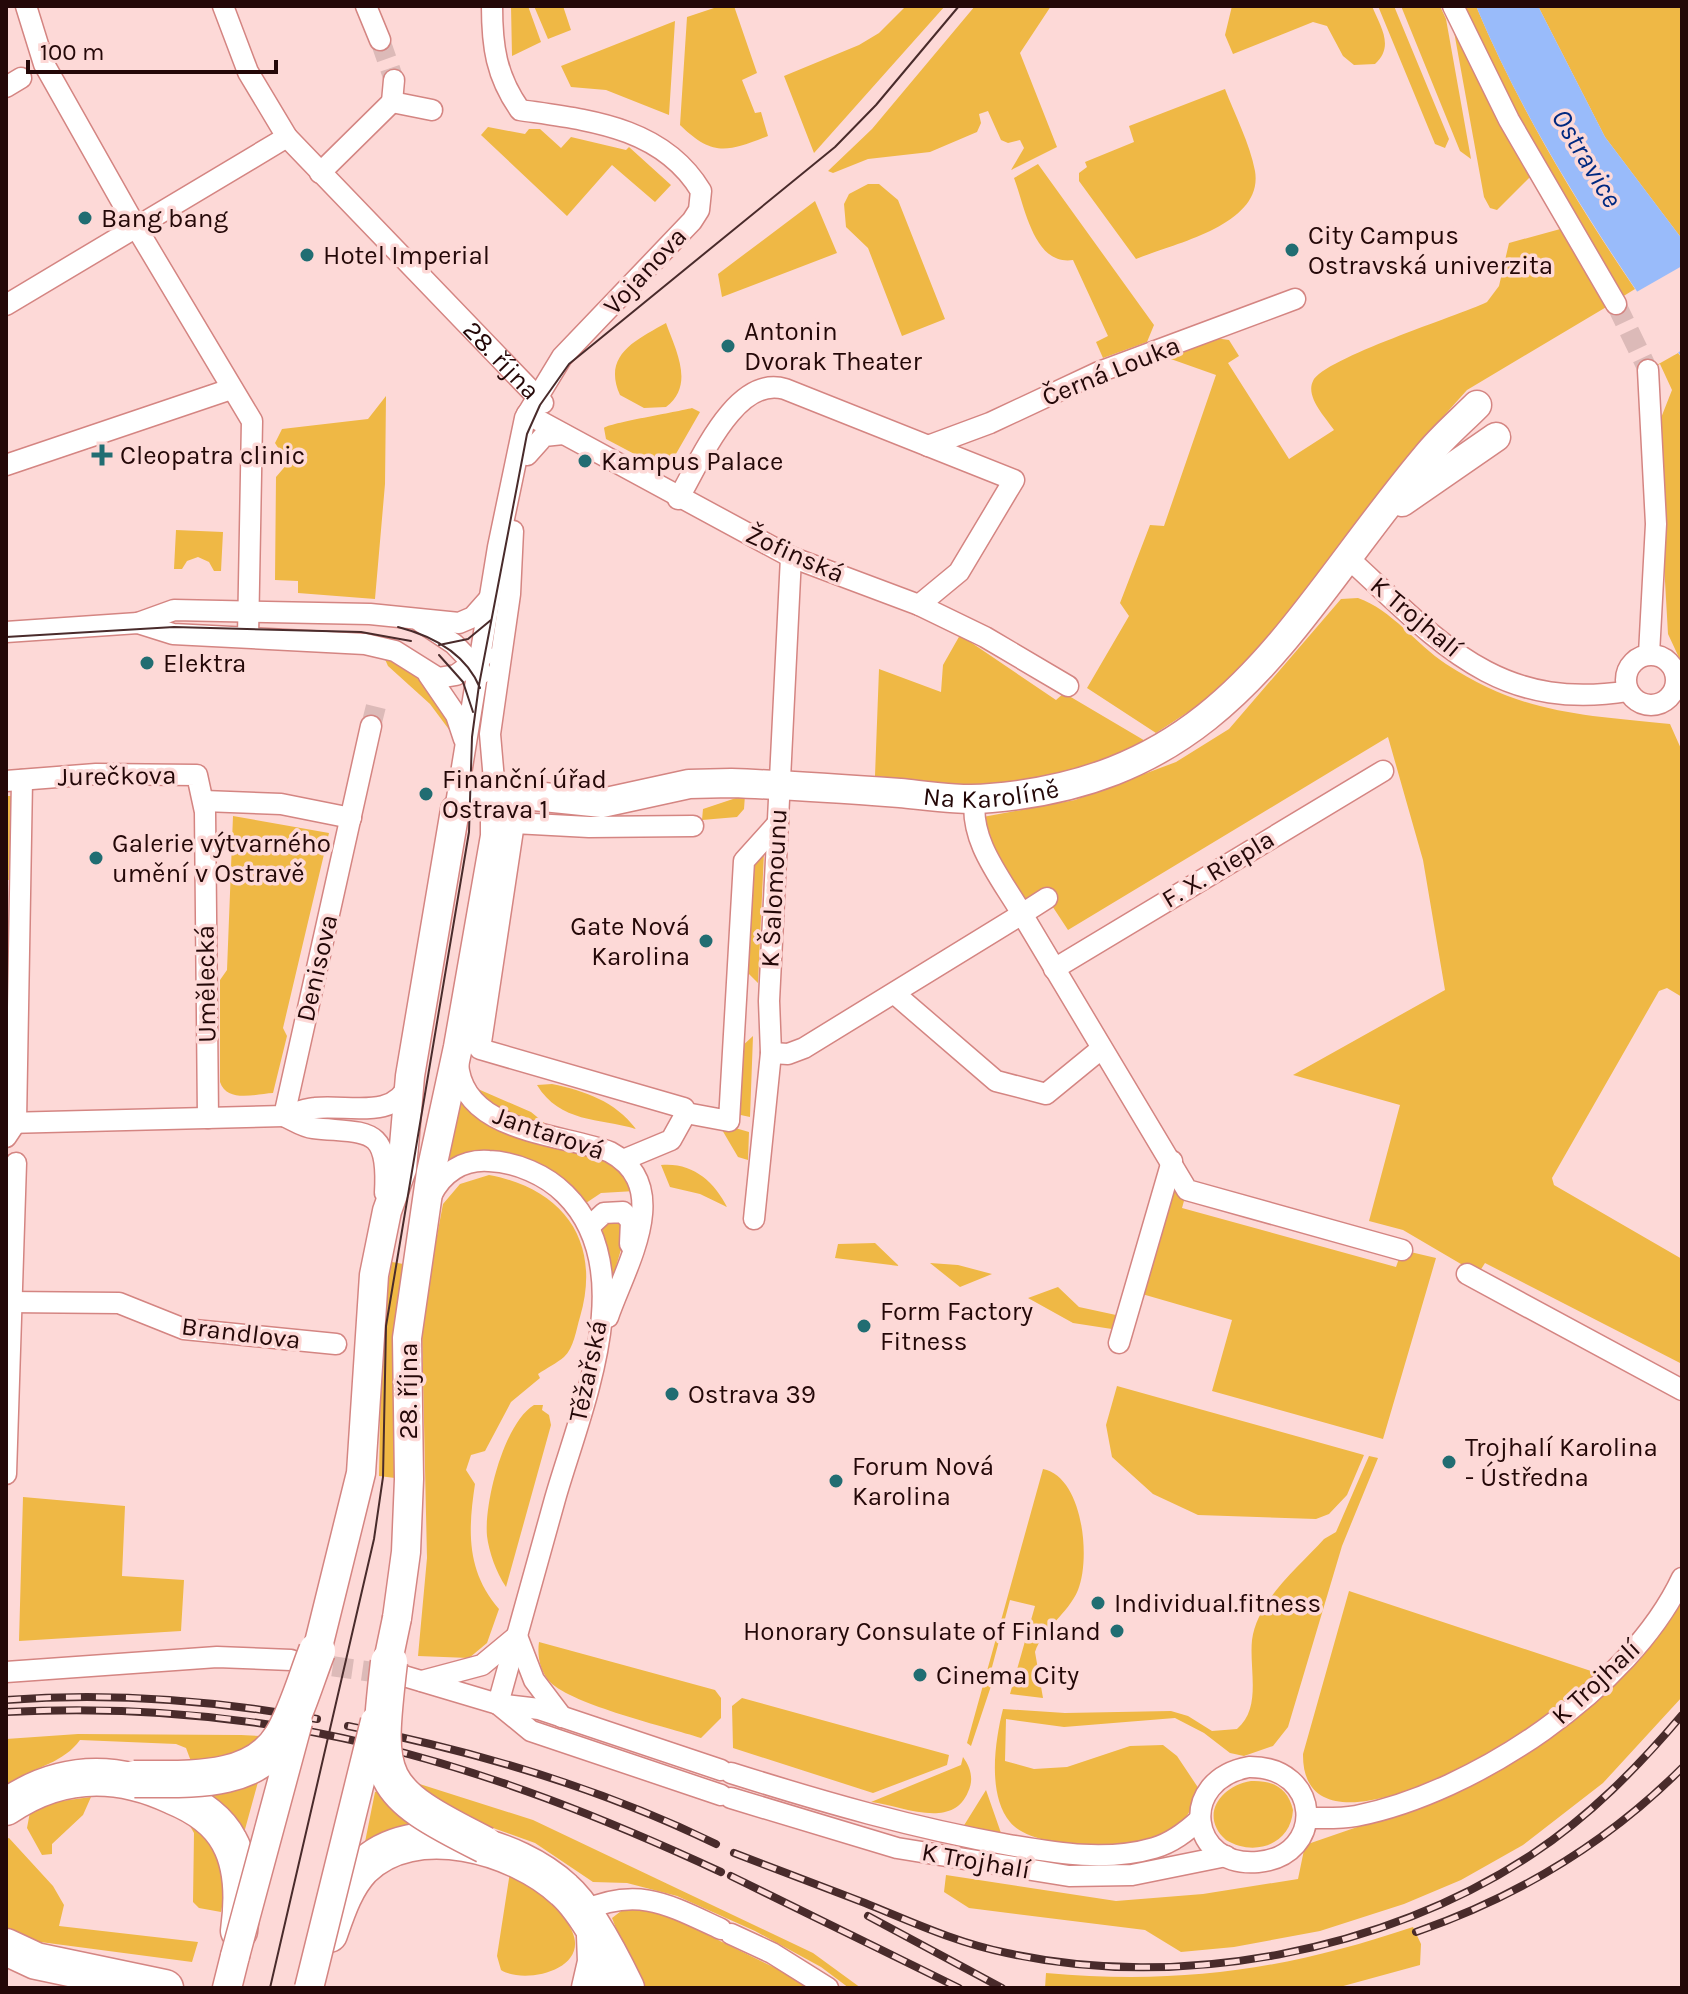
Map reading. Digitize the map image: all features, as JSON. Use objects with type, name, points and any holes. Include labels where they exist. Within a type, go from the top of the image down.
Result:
[{"type":"highway","points":[[6,1807],[37,1789],[64,1781],[227,1774],[265,1755],[283,1734],[304,1656]]},
{"type":"highway","points":[[405,1673],[380,1746],[393,1783],[420,1811],[523,1861],[557,1884],[589,1923],[626,1988]]},
{"type":"highway","points":[[134,1779],[198,1809],[229,1841],[242,1895],[231,1972]]},
{"type":"highway","points":[[309,1988],[339,1906],[367,1864],[387,1851],[411,1845],[485,1845]]},
{"type":"highway","points":[[589,1923],[596,1962],[590,1988]]},
{"type":"highway","points":[[6,1947],[36,1961],[165,1988]]},
{"type":"highway","points":[[6,1969],[151,1988]]},
{"type":"street","name":"28. října","points":[[223,6],[248,72],[287,137],[537,395]]},
{"type":"street","points":[[366,6],[380,40]]},
{"type":"street","name":"Vojanova","points":[[492,6],[493,57],[520,110],[588,119],[628,131],[661,150],[694,179],[701,191],[699,210],[677,240],[562,357],[537,395]]},
{"type":"street","points":[[1453,6],[1509,120],[1616,304]]},
{"type":"street","points":[[26,8],[44,64],[136,227],[252,421],[248,637]]},
{"type":"street","points":[[320,173],[392,102],[394,80]]},
{"type":"street","points":[[392,102],[432,110]]},
{"type":"street","points":[[6,305],[287,137]]},
{"type":"street","name":"Černá Louka","points":[[928,446],[990,423],[1083,379],[1295,299]]},
{"type":"street","points":[[1648,370],[1656,524],[1649,654]]},
{"type":"street","points":[[678,499],[732,408],[746,397],[780,387],[1014,480],[959,572],[919,605]]},
{"type":"street","points":[[6,465],[231,389]]},
{"type":"street","points":[[532,417],[537,395]]},
{"type":"street","points":[[1379,519],[1427,455],[1477,405]]},
{"type":"street","name":"28. října","points":[[309,1988],[405,1673],[409,1479],[406,1354],[431,1172],[458,1047],[495,836],[490,740],[493,706],[506,623],[512,532],[532,417]]},
{"type":"street","name":"28. října","points":[[231,1972],[304,1656],[361,1473],[367,1423],[369,1309],[385,1219],[402,1169],[409,1083],[477,664],[516,450],[532,417]]},
{"type":"street","name":"Žofinská","points":[[532,417],[678,499],[791,557],[919,605],[985,637],[1068,686]]},
{"type":"street","points":[[527,455],[544,436],[563,434]]},
{"type":"street","points":[[1379,519],[1496,437]]},
{"type":"street","name":"Na Karolíně","points":[[495,792],[602,803],[689,784],[778,784],[975,798],[1071,786],[1139,761],[1180,738],[1218,710],[1256,673],[1379,519]]},
{"type":"street","name":"K Šalomounu","points":[[754,1219],[771,1053],[769,1001],[791,557]]},
{"type":"street","name":"K Trojhalí","points":[[1347,557],[1441,643],[1499,679],[1556,695],[1584,696],[1628,691]]},
{"type":"street","points":[[6,632],[138,623],[174,610],[463,622],[477,614],[489,598]]},
{"type":"street","points":[[412,619],[442,635],[477,664],[490,687],[493,706]]},
{"type":"street","points":[[138,623],[173,634],[383,647],[411,660],[428,674],[456,715],[464,747]]},
{"type":"street","points":[[428,674],[450,677],[477,664],[506,623]]},
{"type":"street","points":[[1649,654],[1663,657],[1673,667],[1676,702],[1647,705],[1628,691],[1626,675],[1629,667],[1634,660],[1649,654]]},
{"type":"street","name":"Denisova","points":[[284,1116],[371,726]]},
{"type":"street","name":"F. X. Riepla","points":[[1054,969],[1383,771]]},
{"type":"street","name":"Jurečkova","points":[[14,780],[96,774],[197,775],[204,801],[281,804],[351,818]]},
{"type":"street","points":[[14,780],[18,984],[9,1127],[284,1116],[315,1108],[391,1106],[403,1096],[409,1083]]},
{"type":"street","points":[[455,810],[495,792]]},
{"type":"street","points":[[975,798],[972,819],[979,840],[1187,1190],[1402,1250]]},
{"type":"street","name":"Umělecká","points":[[204,801],[208,1118]]},
{"type":"street","points":[[623,1160],[671,1140],[686,1113],[684,1108],[480,1049],[514,823],[589,827],[693,826]]},
{"type":"street","name":"K Šalomounu","points":[[686,1113],[729,1121],[744,861],[778,823]]},
{"type":"street","points":[[771,1053],[788,1054],[804,1048],[1047,898]]},
{"type":"street","points":[[895,994],[996,1081],[1023,1089],[1046,1094],[1101,1049]]},
{"type":"street","name":"Jantarová","points":[[458,1047],[462,1082],[469,1097],[486,1113],[604,1150],[623,1160],[640,1183],[644,1218],[601,1336]]},
{"type":"street","points":[[284,1116],[310,1128],[351,1129],[373,1140],[387,1168],[385,1219]]},
{"type":"street","name":"Těžařská","points":[[426,1219],[431,1196],[443,1178],[455,1168],[484,1160],[520,1167],[551,1182],[575,1204],[590,1226],[601,1262],[601,1336],[498,1704]]},
{"type":"street","points":[[1119,1343],[1172,1161]]},
{"type":"street","points":[[6,1474],[9,1302],[16,1163]]},
{"type":"street","name":"Jantarová","points":[[590,1226],[608,1212],[626,1214],[632,1231],[628,1260]]},
{"type":"street","points":[[1467,1274],[1682,1390]]},
{"type":"street","name":"Brandlova","points":[[9,1302],[119,1303],[184,1329],[336,1344]]},
{"type":"street","name":"K Trojhalí","points":[[1307,1818],[1353,1817],[1403,1804],[1456,1782],[1539,1734],[1621,1662],[1662,1612],[1682,1578]]},
{"type":"street","points":[[405,1673],[482,1665],[517,1636],[534,1680],[562,1717]]},
{"type":"street","points":[[6,1656],[46,1668]]},
{"type":"street","points":[[6,1672],[217,1657],[304,1656]]},
{"type":"street","points":[[405,1673],[498,1704]]},
{"type":"street","name":"K Trojhalí","points":[[498,1704],[539,1709],[726,1772],[890,1822],[1080,1855],[1119,1854],[1153,1848],[1174,1839],[1200,1819]]},
{"type":"street","name":"K Trojhalí","points":[[498,1704],[531,1731],[726,1797],[897,1848],[1054,1875],[1120,1876],[1226,1856]]},
{"type":"street","points":[[1262,1767],[1282,1772],[1297,1784],[1305,1800],[1307,1818],[1301,1836],[1282,1855],[1257,1862],[1226,1856],[1211,1845],[1200,1819],[1202,1801],[1218,1778],[1237,1769],[1262,1767]]},
{"type":"street","points":[[589,1923],[614,1898],[649,1900],[726,1932],[828,1988]]},
{"type":"shaded area","points":[[511,6],[528,6],[541,42],[512,56]]},
{"type":"shaded area","points":[[534,6],[563,6],[571,30],[548,39]]},
{"type":"shaded area","points":[[720,6],[734,6],[757,73],[742,80],[755,113],[761,112],[768,136],[731,148],[712,147],[680,125],[687,17]]},
{"type":"shaded area","points":[[906,6],[945,6],[814,153],[784,76],[859,45],[879,33]]},
{"type":"shaded area","points":[[975,6],[1051,6],[1020,53],[1057,147],[1011,170],[1024,148],[1020,140],[1008,143],[1001,140],[988,111],[979,114],[981,123],[977,132],[930,152],[868,159],[833,173],[828,171],[872,129]]},
{"type":"shaded area","points":[[1232,6],[1372,6],[1382,28],[1384,50],[1375,64],[1354,65],[1343,56],[1327,26],[1313,22],[1233,54],[1225,35]]},
{"type":"shaded area","points":[[1378,6],[1394,6],[1449,139],[1445,148],[1435,144]]},
{"type":"shaded area","points":[[1401,6],[1440,6],[1446,19],[1471,159],[1460,151]]},
{"type":"shaded area","points":[[1465,6],[1476,6],[1510,80],[1548,151],[1635,289],[1622,297],[1524,129]]},
{"type":"shaded area","points":[[1538,6],[1682,6],[1682,239],[1605,137]]},
{"type":"shaded area","points":[[1451,15],[1533,174],[1497,210],[1490,208],[1484,197]]},
{"type":"shaded area","points":[[675,21],[669,115],[606,90],[571,87],[561,66]]},
{"type":"shaded area","points":[[1225,89],[1253,161],[1254,190],[1246,205],[1214,229],[1136,259],[1079,181],[1079,173],[1087,167],[1085,162],[1134,142],[1129,126]]},
{"type":"shaded area","points":[[488,127],[525,134],[529,129],[540,129],[561,148],[571,137],[626,150],[629,147],[671,185],[655,202],[612,165],[567,216],[481,135]]},
{"type":"shaded area","points":[[1038,164],[1154,325],[1147,342],[1103,358],[1096,342],[1108,336],[1073,260],[1049,254],[1033,232],[1022,204],[1014,178]]},
{"type":"shaded area","points":[[868,184],[879,184],[898,200],[945,319],[902,336],[868,248],[846,227],[844,204],[849,194]]},
{"type":"shaded area","points":[[815,201],[837,253],[722,297],[718,274]]},
{"type":"shaded area","points":[[1564,228],[1608,306],[1467,390],[1424,438],[1243,676],[1156,733],[1087,688],[1129,616],[1120,603],[1150,525],[1164,526],[1216,375],[1168,358],[1215,338],[1229,340],[1239,356],[1228,363],[1289,459],[1334,430],[1312,394],[1313,381],[1322,372],[1365,350],[1487,302],[1499,286],[1509,243]]},
{"type":"shaded area","points":[[666,323],[681,367],[680,389],[666,407],[644,408],[620,395],[615,369],[625,350]]},
{"type":"shaded area","points":[[1678,353],[1682,358],[1682,664],[1668,634],[1662,528],[1659,423],[1672,390],[1660,364],[1648,370]]},
{"type":"shaded area","points":[[386,396],[385,484],[375,599],[298,593],[298,581],[275,580],[276,477],[288,463],[275,443],[282,429],[368,419]]},
{"type":"shaded area","points":[[692,408],[700,412],[669,466],[659,467],[606,439],[604,428],[609,426]]},
{"type":"shaded area","points":[[176,530],[223,532],[221,571],[214,571],[209,562],[198,557],[187,561],[182,569],[174,569]]},
{"type":"shaded area","points":[[1358,598],[1382,611],[1435,656],[1474,681],[1527,703],[1554,709],[1670,724],[1682,751],[1682,997],[1667,988],[1659,991],[1552,1178],[1554,1185],[1682,1259],[1682,1364],[1485,1263],[1478,1274],[1403,1230],[1369,1221],[1400,1105],[1293,1075],[1445,990],[1423,860],[1388,737],[1068,930],[1043,892],[1018,907],[972,819],[1075,800],[1176,762],[1229,729],[1341,599]]},
{"type":"shaded area","points":[[960,635],[1056,700],[1064,693],[1147,742],[1107,767],[996,788],[875,776],[879,669],[941,692],[943,665]]},
{"type":"shaded area","points":[[384,657],[410,673],[430,692],[459,743],[430,704],[388,666]]},
{"type":"shaded area","points":[[745,795],[744,809],[737,817],[702,820],[703,809]]},
{"type":"shaded area","points":[[6,796],[11,796],[11,880],[6,880]]},
{"type":"shaded area","points":[[233,816],[329,833],[283,1028],[287,1036],[273,1093],[235,1095],[224,1089],[220,1082],[220,980],[227,970]]},
{"type":"shaded area","points":[[770,840],[770,852],[764,852],[758,983],[744,969],[749,867]]},
{"type":"shaded area","points":[[753,1036],[750,1117],[736,1114],[740,1048]]},
{"type":"shaded area","points":[[552,1084],[609,1104],[636,1129],[569,1113],[546,1097],[537,1085]]},
{"type":"shaded area","points":[[471,1086],[531,1112],[553,1130],[497,1113]]},
{"type":"shaded area","points":[[454,1091],[469,1106],[618,1164],[635,1191],[601,1193],[586,1203],[556,1175],[520,1157],[482,1151],[462,1154],[443,1162]]},
{"type":"shaded area","points":[[718,1123],[749,1132],[748,1160],[738,1157]]},
{"type":"shaded area","points":[[661,1165],[683,1167],[701,1175],[716,1189],[727,1207],[700,1194],[670,1187]]},
{"type":"shaded area","points":[[489,1175],[515,1182],[557,1206],[571,1223],[581,1243],[586,1265],[585,1290],[570,1349],[538,1374],[540,1378],[511,1402],[485,1451],[471,1455],[466,1470],[475,1484],[471,1534],[475,1565],[488,1595],[499,1609],[487,1643],[469,1658],[418,1656],[427,1558],[422,1332],[429,1278],[443,1204],[460,1184]]},
{"type":"shaded area","points":[[1171,1187],[1187,1190],[1182,1208],[1396,1267],[1402,1250],[1436,1258],[1383,1439],[1212,1391],[1232,1320],[1142,1294]]},
{"type":"shaded area","points":[[614,1216],[627,1229],[610,1287],[602,1226]]},
{"type":"shaded area","points":[[875,1243],[899,1266],[835,1258],[838,1244]]},
{"type":"shaded area","points":[[392,1262],[409,1265],[395,1478],[379,1476],[382,1316]]},
{"type":"shaded area","points":[[930,1263],[958,1265],[992,1274],[960,1287]]},
{"type":"shaded area","points":[[1058,1287],[1079,1307],[1116,1315],[1112,1329],[1073,1323],[1028,1298]]},
{"type":"shaded area","points":[[1117,1386],[1364,1455],[1347,1495],[1329,1514],[1316,1519],[1198,1515],[1153,1494],[1112,1457],[1106,1425]]},
{"type":"shaded area","points":[[534,1405],[543,1405],[542,1410],[549,1415],[551,1425],[506,1587],[488,1542],[489,1504],[505,1446],[523,1414]]},
{"type":"shaded area","points":[[1369,1456],[1378,1458],[1342,1546],[1288,1727],[1273,1746],[1244,1756],[1230,1753],[1204,1733],[1175,1718],[1064,1727],[1006,1719],[1005,1761],[1034,1769],[1067,1767],[1130,1746],[1163,1745],[1177,1756],[1199,1789],[1190,1811],[1179,1826],[1159,1837],[1139,1842],[1090,1846],[1065,1844],[1023,1832],[1010,1822],[998,1797],[995,1767],[1003,1709],[1065,1713],[1171,1711],[1188,1716],[1212,1731],[1237,1729],[1245,1720],[1252,1700],[1252,1640],[1262,1611],[1292,1573],[1324,1539],[1336,1532]]},
{"type":"shaded area","points":[[1043,1469],[1057,1475],[1075,1502],[1083,1540],[1082,1576],[1074,1599],[1035,1652],[1043,1698],[1010,1694],[1035,1606],[1010,1600],[988,1682],[991,1686],[971,1746],[967,1743]]},
{"type":"shaded area","points":[[23,1497],[125,1506],[122,1576],[184,1580],[181,1631],[19,1641]]},
{"type":"shaded area","points":[[1349,1591],[1597,1673],[1515,1737],[1464,1766],[1393,1795],[1359,1802],[1330,1799],[1310,1785],[1303,1754]]},
{"type":"shaded area","points":[[1682,1598],[1682,1697],[1603,1783],[1523,1845],[1461,1880],[1404,1904],[1320,1931],[1234,1947],[1181,1952],[1145,1930],[969,1908],[944,1892],[946,1875],[1116,1901],[1203,1894],[1298,1879],[1305,1845],[1456,1793],[1536,1748],[1577,1716],[1651,1642]]},
{"type":"shaded area","points":[[539,1642],[715,1690],[721,1698],[721,1718],[701,1738],[579,1699],[562,1691],[547,1678],[540,1663]]},
{"type":"shaded area","points":[[742,1698],[949,1755],[947,1765],[873,1793],[733,1748],[732,1706]]},
{"type":"shaded area","points":[[78,1734],[261,1736],[239,1754],[192,1764],[186,1748],[176,1744],[80,1740],[55,1761],[6,1785],[6,1739]]},
{"type":"shaded area","points":[[963,1757],[971,1774],[970,1788],[960,1804],[950,1810],[924,1813],[871,1802],[961,1765]]},
{"type":"shaded area","points":[[254,1776],[258,1782],[244,1833],[193,1790]]},
{"type":"shaded area","points":[[407,1780],[533,1820],[813,1953],[861,1988],[849,1988],[821,1967],[755,1931],[677,1896],[627,1883],[593,1882],[535,1843],[454,1814]]},
{"type":"shaded area","points":[[1251,1781],[1278,1787],[1291,1802],[1293,1810],[1286,1832],[1259,1847],[1237,1845],[1226,1840],[1214,1821],[1214,1812],[1222,1796],[1230,1789]]},
{"type":"shaded area","points":[[382,1790],[432,1833],[369,1847],[365,1842],[375,1792]]},
{"type":"shaded area","points":[[986,1790],[1001,1833],[963,1827]]},
{"type":"shaded area","points":[[91,1797],[83,1815],[52,1844],[52,1854],[42,1855],[27,1828],[30,1812],[54,1802]]},
{"type":"shaded area","points":[[186,1819],[206,1837],[218,1859],[224,1885],[221,1912],[199,1908],[193,1902],[194,1833]]},
{"type":"shaded area","points":[[9,1838],[53,1886],[64,1905],[59,1926],[198,1942],[192,1962],[10,1938],[6,1933],[6,1839]]},
{"type":"shaded area","points":[[510,1872],[553,1905],[572,1931],[575,1944],[572,1956],[552,1971],[524,1976],[501,1970],[497,1956]]},
{"type":"shaded area","points":[[629,1905],[663,1913],[816,1988],[639,1988],[612,1918]]},
{"type":"shaded area","points":[[1413,1927],[1421,1944],[1420,1965],[1336,1988],[1045,1988],[1046,1973],[1142,1977],[1232,1971],[1320,1954]]},
{"type":"water","name":"Ostravice","points":[[1476,6],[1538,6],[1605,137],[1682,239],[1682,358],[1544,143]]},
{"type":"pier","points":[[1682,266],[1682,350],[1674,355],[1633,294]]},
{"type":"tunnel","points":[[380,40],[394,80]]},
{"type":"tunnel","points":[[1616,304],[1648,370]]},
{"type":"tunnel","points":[[371,726],[376,706]]},
{"type":"tunnel","points":[[303,1662],[394,1675]]},
{"type":"tram line","points":[[270,1988],[374,1539],[383,1477],[386,1326],[469,832],[472,737],[479,685],[527,434],[540,405],[569,364],[835,147],[876,105],[959,6]]},
{"type":"tram line","points":[[439,645],[468,639],[491,620]]},
{"type":"tram line","points":[[6,637],[174,627],[361,632],[411,641]]},
{"type":"tram line","points":[[398,627],[447,648],[466,665],[480,688]]},
{"type":"tram line","points":[[439,655],[463,682],[473,712]]},
{"type":"railway","points":[[6,1700],[84,1697],[162,1699],[317,1719]]},
{"type":"railway","points":[[6,1712],[103,1710],[196,1715],[286,1727],[374,1745],[546,1798],[721,1872]]},
{"type":"railway","points":[[734,1853],[970,1944],[1007,1953],[1073,1964],[1141,1967],[1210,1964],[1278,1955],[1346,1939],[1411,1917],[1473,1889],[1531,1855],[1612,1790],[1682,1715]]},
{"type":"railway","points":[[348,1726],[443,1747],[536,1773],[627,1805],[716,1844]]},
{"type":"railway","points":[[1416,1932],[1489,1902],[1558,1865],[1623,1821],[1682,1768]]},
{"type":"railway","points":[[731,1876],[959,1988]]},
{"type":"railway","points":[[868,1916],[1002,1988]]},
{"type":"place","name":"Bang bang","points":[[85,218]]},
{"type":"place","name":"City Campus Ostravská univerzita","points":[[1292,250]]},
{"type":"place","name":"Hotel Imperial","points":[[307,255]]},
{"type":"place","name":"Antonin Dvorak Theater","points":[[728,346]]},
{"type":"place","name":"Cleopatra clinic","points":[[102,455]]},
{"type":"place","name":"Kampus Palace","points":[[585,461]]},
{"type":"place","name":"Elektra","points":[[147,663]]},
{"type":"place","name":"Finanční úřad Ostrava 1","points":[[426,794]]},
{"type":"place","name":"Galerie výtvarného umění v Ostravě","points":[[96,858]]},
{"type":"place","name":"Gate Nová Karolina","points":[[706,941]]},
{"type":"place","name":"Form Factory Fitness","points":[[864,1326]]},
{"type":"place","name":"Ostrava 39","points":[[672,1394]]},
{"type":"place","name":"Trojhalí Karolina - Ústředna","points":[[1449,1462]]},
{"type":"place","name":"Forum Nová Karolina","points":[[836,1481]]},
{"type":"place","name":"Individual.fitness","points":[[1098,1603]]},
{"type":"place","name":"Honorary Consulate of Finland","points":[[1117,1631]]},
{"type":"place","name":"Cinema City","points":[[920,1675]]}]
